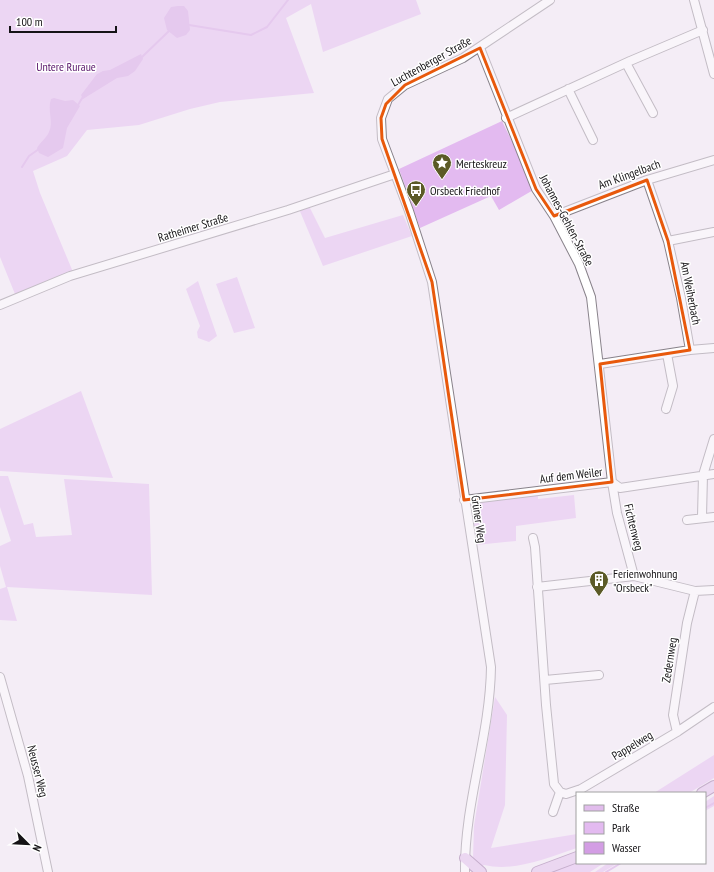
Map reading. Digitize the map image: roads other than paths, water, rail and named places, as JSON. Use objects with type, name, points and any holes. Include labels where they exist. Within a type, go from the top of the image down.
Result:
[{"type":"main road","points":[[704,792],[714,786]]},
{"type":"main road","points":[[537,872],[576,857]]},
{"type":"main road","points":[[465,858],[481,872]]},
{"type":"street","name":"Luchtenberger Straße","points":[[395,174],[382,139],[381,129],[381,118],[388,99],[405,86],[463,58],[480,48],[550,0]]},
{"type":"street","points":[[694,0],[704,30],[714,74]]},
{"type":"street","points":[[506,118],[626,63],[704,30]]},
{"type":"street","name":"Johannes-Gehlen-Straße","points":[[480,48],[506,118],[536,189],[554,216],[579,264],[591,297],[600,364],[612,482]]},
{"type":"street","points":[[626,63],[653,113]]},
{"type":"street","points":[[568,89],[593,140]]},
{"type":"street","name":"Am Klingelbach","points":[[554,216],[647,180],[714,160]]},
{"type":"street","name":"Ratheimer Straße","points":[[0,305],[70,276],[280,212],[395,174]]},
{"type":"street","name":"Grüner Weg","points":[[395,174],[432,282],[490,667],[488,714],[472,804],[465,858],[465,872]]},
{"type":"street","name":"Am Weiherbach","points":[[647,180],[668,241],[681,298],[690,350]]},
{"type":"street","points":[[668,241],[714,232]]},
{"type":"street","points":[[600,364],[690,350],[714,348]]},
{"type":"street","points":[[666,409],[672,386],[667,354]]},
{"type":"street","points":[[702,518],[702,475],[714,439]]},
{"type":"street","name":"Auf dem Weiler","points":[[464,500],[612,482],[620,488],[714,474]]},
{"type":"street","name":"Fichtenweg","points":[[612,482],[617,512],[634,576]]},
{"type":"street","points":[[687,520],[714,517]]},
{"type":"street","points":[[532,538],[535,547],[554,784],[560,792],[553,812]]},
{"type":"street","points":[[538,587],[634,576],[695,591],[714,590]]},
{"type":"street","name":"Zedernweg","points":[[678,732],[673,715],[687,624],[695,591]]},
{"type":"street","points":[[545,680],[599,675]]},
{"type":"street","name":"Neusser Weg","points":[[0,677],[28,776],[48,872]]},
{"type":"street","name":"Pappelweg","points":[[560,792],[566,794],[581,789],[678,732],[714,707]]},
{"type":"water","points":[[184,6],[188,11],[190,30],[186,35],[177,38],[167,30],[164,18],[171,7]]},
{"type":"water","points":[[141,54],[143,59],[135,71],[128,76],[117,78],[83,99],[81,95],[97,74],[110,70]]},
{"type":"water","points":[[54,98],[65,101],[73,100],[80,106],[67,128],[63,148],[48,157],[39,153],[37,148],[49,132],[51,124],[50,103],[51,99]]},
{"type":"waterway","points":[[189,25],[251,35],[267,27],[288,0]]},
{"type":"waterway","points":[[141,58],[171,29]]},
{"type":"waterway","points":[[78,105],[84,95]]},
{"type":"waterway","points":[[22,167],[29,156],[39,149]]},
{"type":"waterway","points":[[706,807],[714,803]]},
{"type":"waterway","points":[[606,872],[619,864]]},
{"type":"place","name":"Merteskreuz","points":[[442,180]]},
{"type":"place","name":"Orsbeck Friedhof","points":[[416,207]]},
{"type":"place","name":"Ferienwohnung \"Orsbeck\"","points":[[599,597]]},
{"type":"park label","name":"Untere Ruraue","points":[[66,66]]}]
